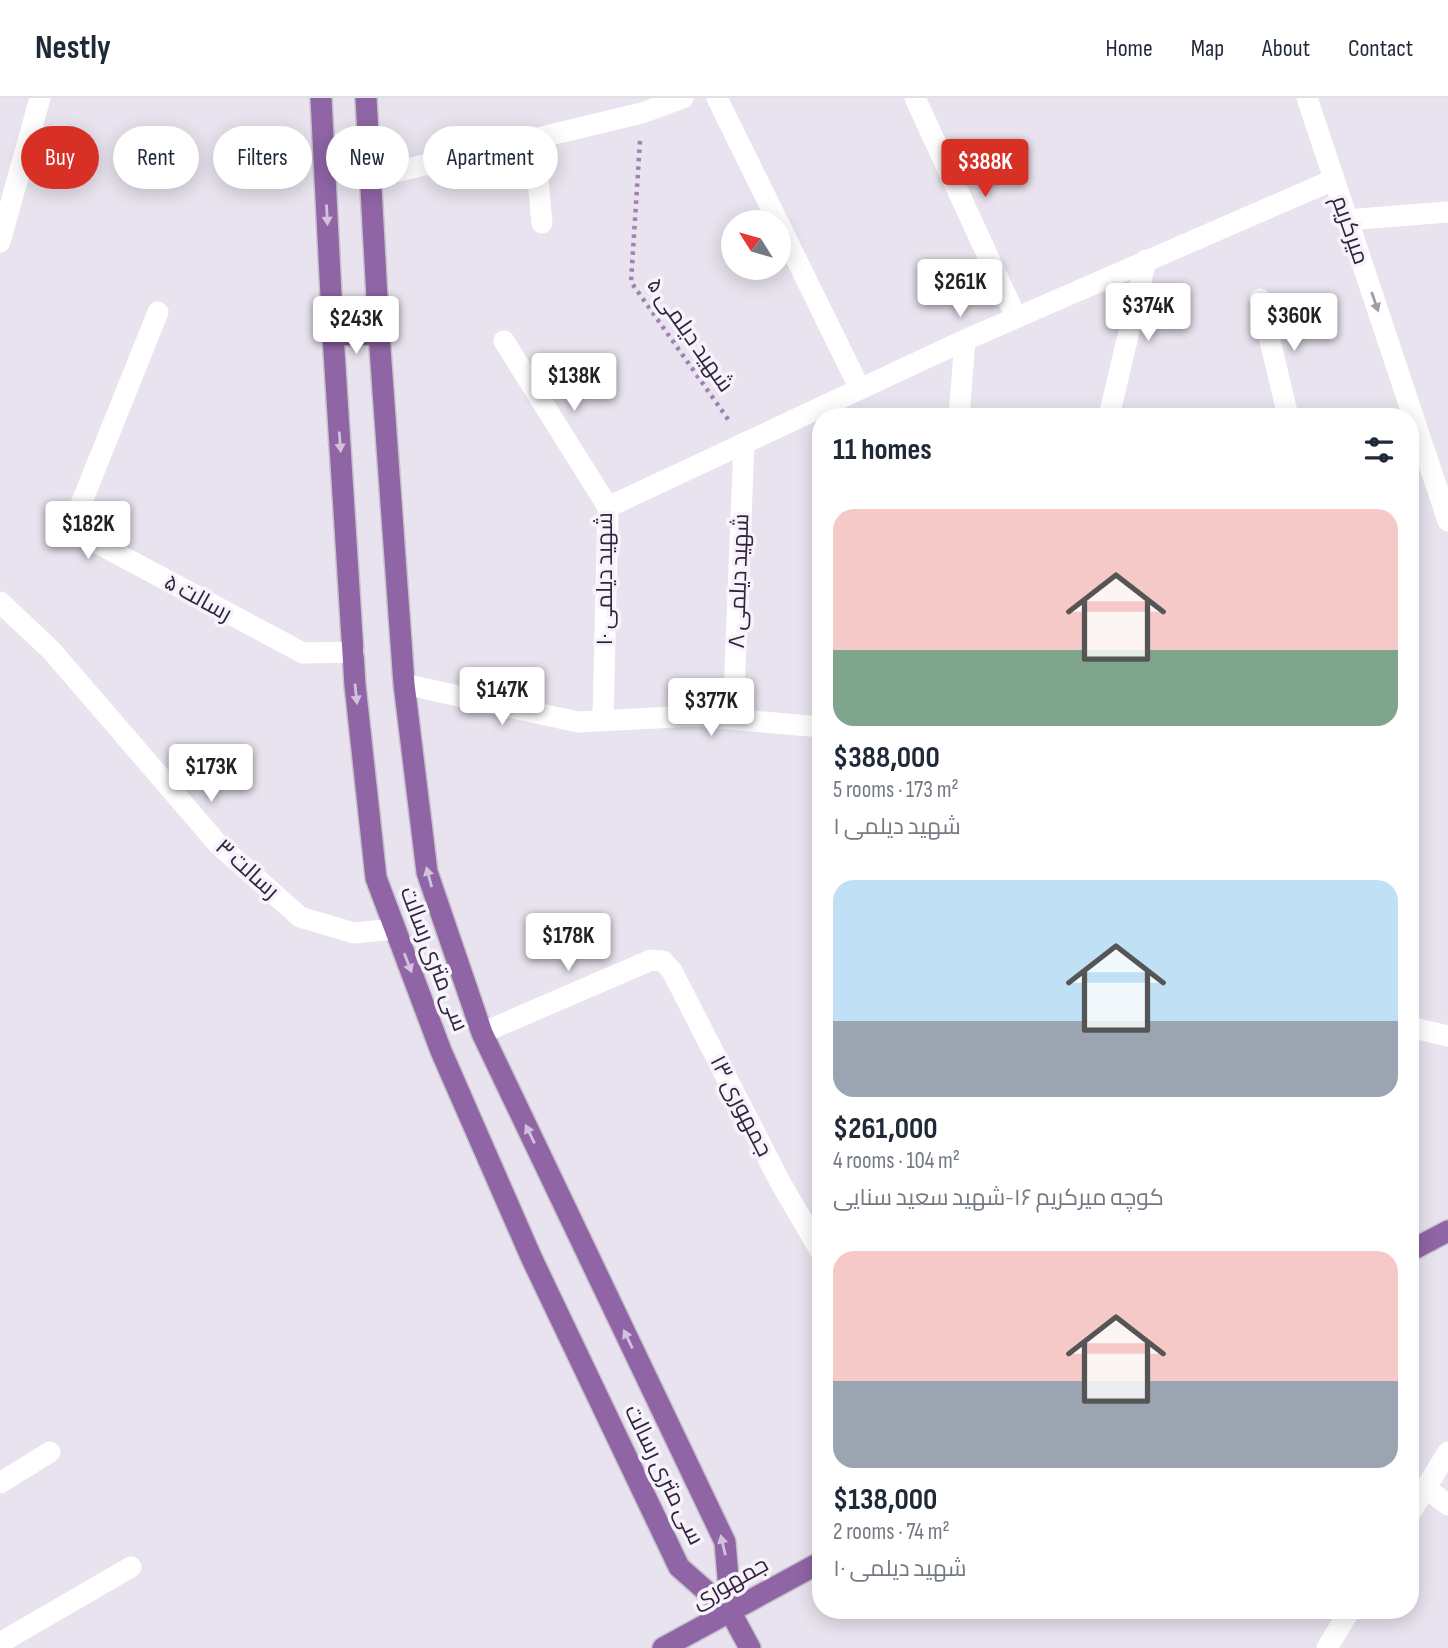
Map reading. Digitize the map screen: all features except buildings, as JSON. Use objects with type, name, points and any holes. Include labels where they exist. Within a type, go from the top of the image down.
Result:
[{"type":"main road","name":"سی متری رسالت","points":[[321,98],[332,335],[354,652],[376,878],[441,1051],[532,1259],[679,1567],[731,1613]]},
{"type":"main road","name":"سی متری رسالت","points":[[366,98],[367,126]]},
{"type":"main road","name":"سی متری رسالت","points":[[371,189],[404,684],[427,872],[482,1033],[725,1542],[731,1613]]},
{"type":"main road","points":[[332,335],[379,334]]},
{"type":"main road","points":[[1419,1246],[1448,1231]]},
{"type":"main road","name":"جمهوری","points":[[663,1648],[812,1567]]},
{"type":"main road","points":[[731,1613],[750,1648]]},
{"type":"street","points":[[0,242],[40,98]]},
{"type":"street","points":[[558,132],[642,113],[683,98]]},
{"type":"street","points":[[717,98],[772,210]]},
{"type":"street","points":[[915,98],[1016,317]]},
{"type":"street","name":"میرکریم","points":[[1307,98],[1407,408]]},
{"type":"street","points":[[819,408],[1016,317],[1333,180]]},
{"type":"street","points":[[539,189],[542,223]]},
{"type":"street","points":[[1346,220],[1448,212]]},
{"type":"street","points":[[791,249],[860,389]]},
{"type":"street","points":[[1111,408],[1146,260]]},
{"type":"street","points":[[1259,299],[1287,408]]},
{"type":"street","name":"۵ رسالت","points":[[158,312],[71,529],[303,653],[354,652]]},
{"type":"street","points":[[961,408],[965,340]]},
{"type":"street","name":"۱۰ شهید دیلمی","points":[[504,341],[608,507],[603,720]]},
{"type":"street","points":[[608,507],[812,411]]},
{"type":"street","name":"۸ شهید دیلمی","points":[[733,719],[744,443]]},
{"type":"street","name":"میرکریم","points":[[1419,443],[1448,521]]},
{"type":"street","name":"۳ رسالت","points":[[0,602],[51,650],[218,844],[300,917],[354,933],[395,929]]},
{"type":"street","points":[[404,684],[578,722],[694,716],[812,726]]},
{"type":"street","name":"۱۳ جمهوری","points":[[482,1033],[651,960],[663,961],[673,971],[780,1182],[812,1237]]},
{"type":"street","points":[[1419,1029],[1448,1036]]},
{"type":"street","points":[[0,1482],[50,1452]]},
{"type":"street","points":[[1419,1499],[1448,1452]]},
{"type":"street","points":[[1426,1488],[1448,1505]]},
{"type":"street","points":[[0,1643],[131,1567]]},
{"type":"street","points":[[1327,1648],[1345,1619]]},
{"type":"path","name":"شهید دیلمی ۵","points":[[642,113],[631,282],[744,443]]}]
